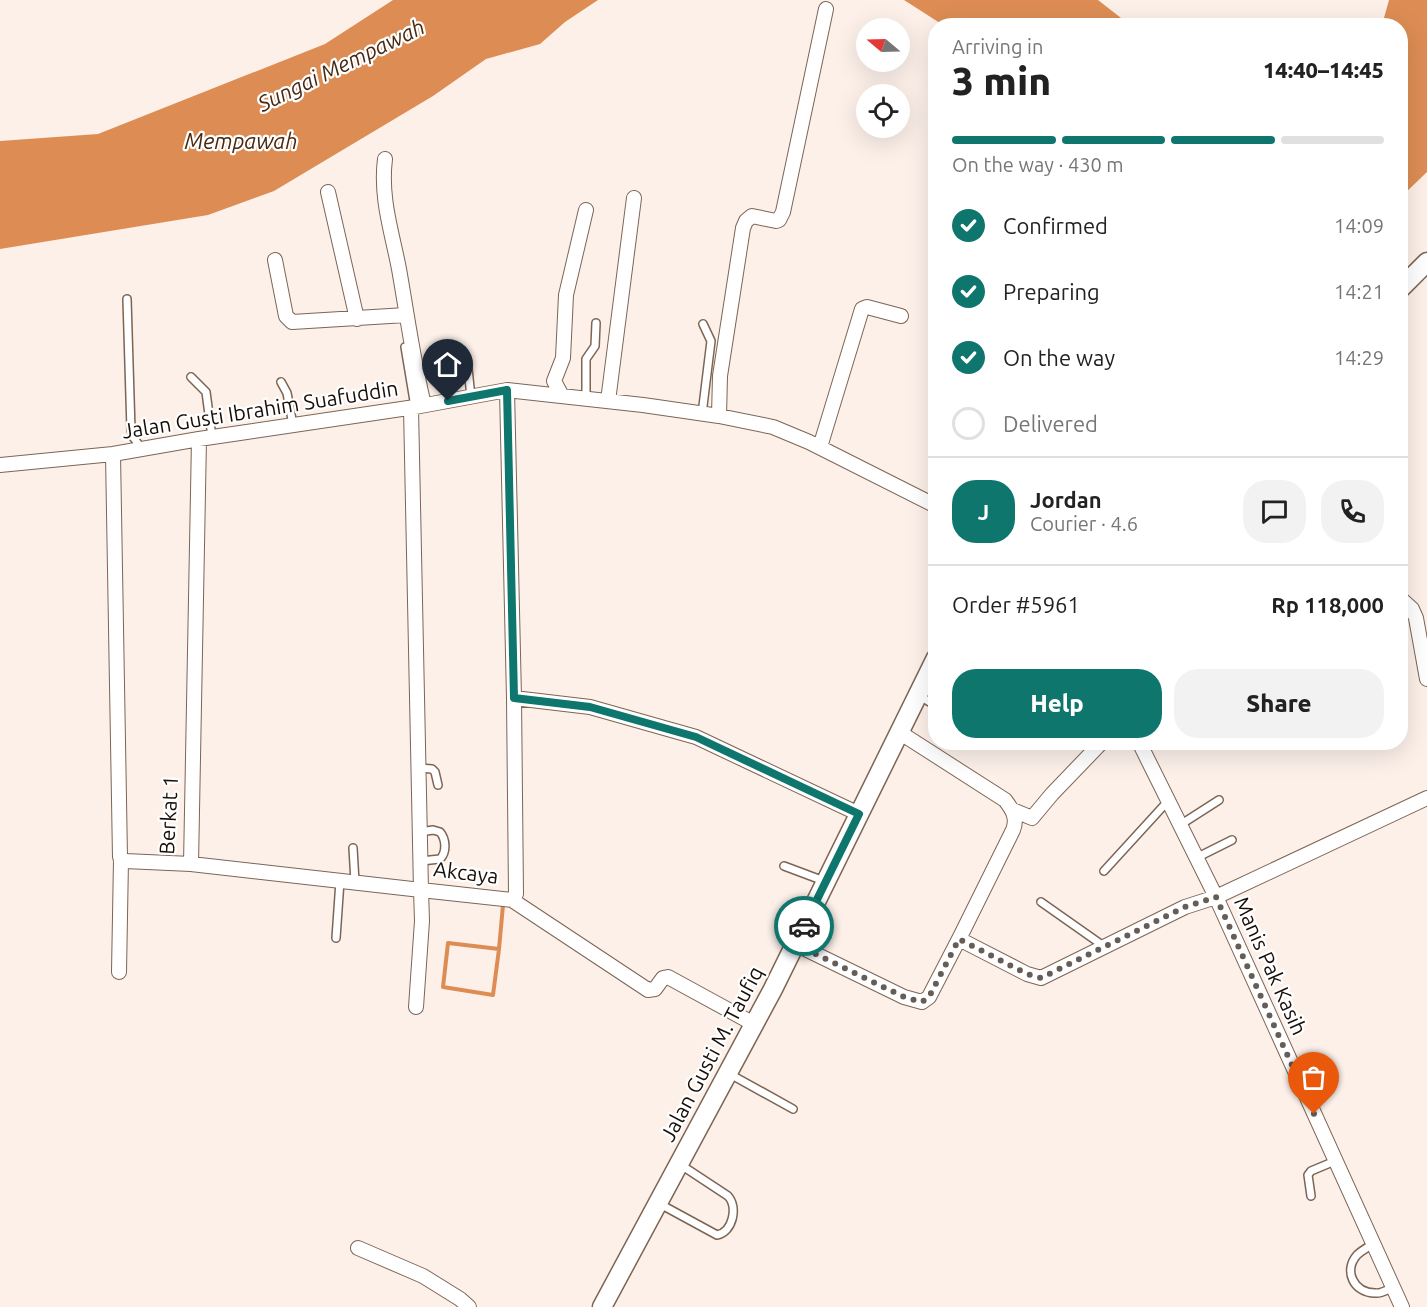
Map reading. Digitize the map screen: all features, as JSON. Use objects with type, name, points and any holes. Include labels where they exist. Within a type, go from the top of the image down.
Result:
[{"type":"main road","points":[[1408,281],[1427,262]]},
{"type":"main road","name":"Jalan Gusti M. Taufiq","points":[[602,1307],[754,1024],[917,695],[928,678]]},
{"type":"street","points":[[719,416],[720,376],[743,228],[752,216],[776,221],[783,212],[826,9]]},
{"type":"street","name":"Akcaya","points":[[385,159],[383,194],[416,372],[422,890],[512,900],[516,894],[507,390]]},
{"type":"street","points":[[328,192],[357,319]]},
{"type":"street","points":[[608,401],[634,198]]},
{"type":"street","points":[[562,396],[554,381],[563,358],[566,295],[586,210]]},
{"type":"street","points":[[274,260],[286,316],[296,323],[406,315]]},
{"type":"street","points":[[820,447],[862,309],[867,307],[901,316]]},
{"type":"street","name":"Jalan Gusti Ibrahim Suafuddin","points":[[0,465],[112,454],[417,407],[507,390],[719,416],[773,427],[820,447],[928,502]]},
{"type":"street","name":"Berkat 1","points":[[122,860],[191,864],[205,438]]},
{"type":"street","points":[[112,454],[119,845],[122,860],[119,972]]},
{"type":"street","points":[[1408,605],[1416,618],[1427,680]]},
{"type":"street","points":[[514,698],[590,707],[696,737],[859,814]]},
{"type":"street","points":[[795,944],[904,997],[922,1002],[929,997],[1014,830],[1016,823],[1013,810],[1005,800],[899,732]]},
{"type":"street","points":[[1013,810],[1032,818],[1094,750]]},
{"type":"street","name":"Manis Pak Kasih","points":[[1143,750],[1216,897],[1402,1307]]},
{"type":"street","points":[[959,939],[1027,974],[1041,978],[1185,907],[1216,897],[1427,798]]},
{"type":"street","points":[[191,864],[422,890],[416,1006]]},
{"type":"street","points":[[512,900],[648,990],[655,989],[663,978],[668,977],[754,1024]]},
{"type":"street","points":[[358,1248],[423,1276],[469,1307]]},
{"type":"lane","points":[[127,299],[131,430],[133,437],[142,448]]},
{"type":"lane","points":[[586,399],[586,359],[595,346],[596,323]]},
{"type":"lane","points":[[702,414],[711,341],[703,324]]},
{"type":"lane","points":[[405,346],[417,407]]},
{"type":"lane","points":[[467,359],[471,397]]},
{"type":"lane","points":[[191,377],[206,392],[205,438]]},
{"type":"lane","points":[[281,381],[287,393],[293,425]]},
{"type":"lane","points":[[917,695],[928,701]]},
{"type":"lane","points":[[419,768],[432,769],[438,785]]},
{"type":"lane","points":[[1180,825],[1219,800]]},
{"type":"lane","points":[[1104,871],[1168,801]]},
{"type":"lane","points":[[420,832],[433,830],[440,832],[444,838],[443,856],[440,859],[421,861]]},
{"type":"lane","points":[[1197,858],[1232,840]]},
{"type":"lane","points":[[353,848],[355,882]]},
{"type":"lane","points":[[784,866],[826,882]]},
{"type":"lane","points":[[336,938],[340,881]]},
{"type":"lane","points":[[1041,902],[1105,947]]},
{"type":"lane","points":[[728,1073],[793,1109]]},
{"type":"lane","points":[[1311,1196],[1308,1175],[1311,1171],[1335,1161]]},
{"type":"lane","points":[[658,1203],[717,1234],[722,1234],[730,1221],[734,1211],[732,1201],[728,1196],[679,1164]]},
{"type":"lane","points":[[1373,1244],[1357,1255],[1350,1271],[1351,1278],[1354,1284],[1369,1293],[1379,1293],[1393,1287]]},
{"type":"water","name":"Mempawah","points":[[393,0],[598,0],[565,22],[540,44],[486,59],[433,96],[274,191],[208,215],[0,249],[0,141],[98,134],[325,44]]},
{"type":"water","points":[[904,0],[1098,0],[1121,18],[932,18]]},
{"type":"water","points":[[1389,0],[1427,0],[1427,172],[1408,190],[1408,18],[1384,18]]},
{"type":"waterway","points":[[499,949],[493,995],[443,987],[448,943],[499,949],[503,905]]},
{"type":"way so far","points":[[804,926],[795,944],[904,997],[922,1002],[929,997],[959,939],[1027,974],[1041,978],[1185,907],[1216,897],[1314,1114]]},
{"type":"route","points":[[448,401],[507,390],[514,698],[590,707],[696,737],[859,814],[804,926]]},
{"type":"water label","name":"Sungai Mempawah","points":[[341,65]]}]
